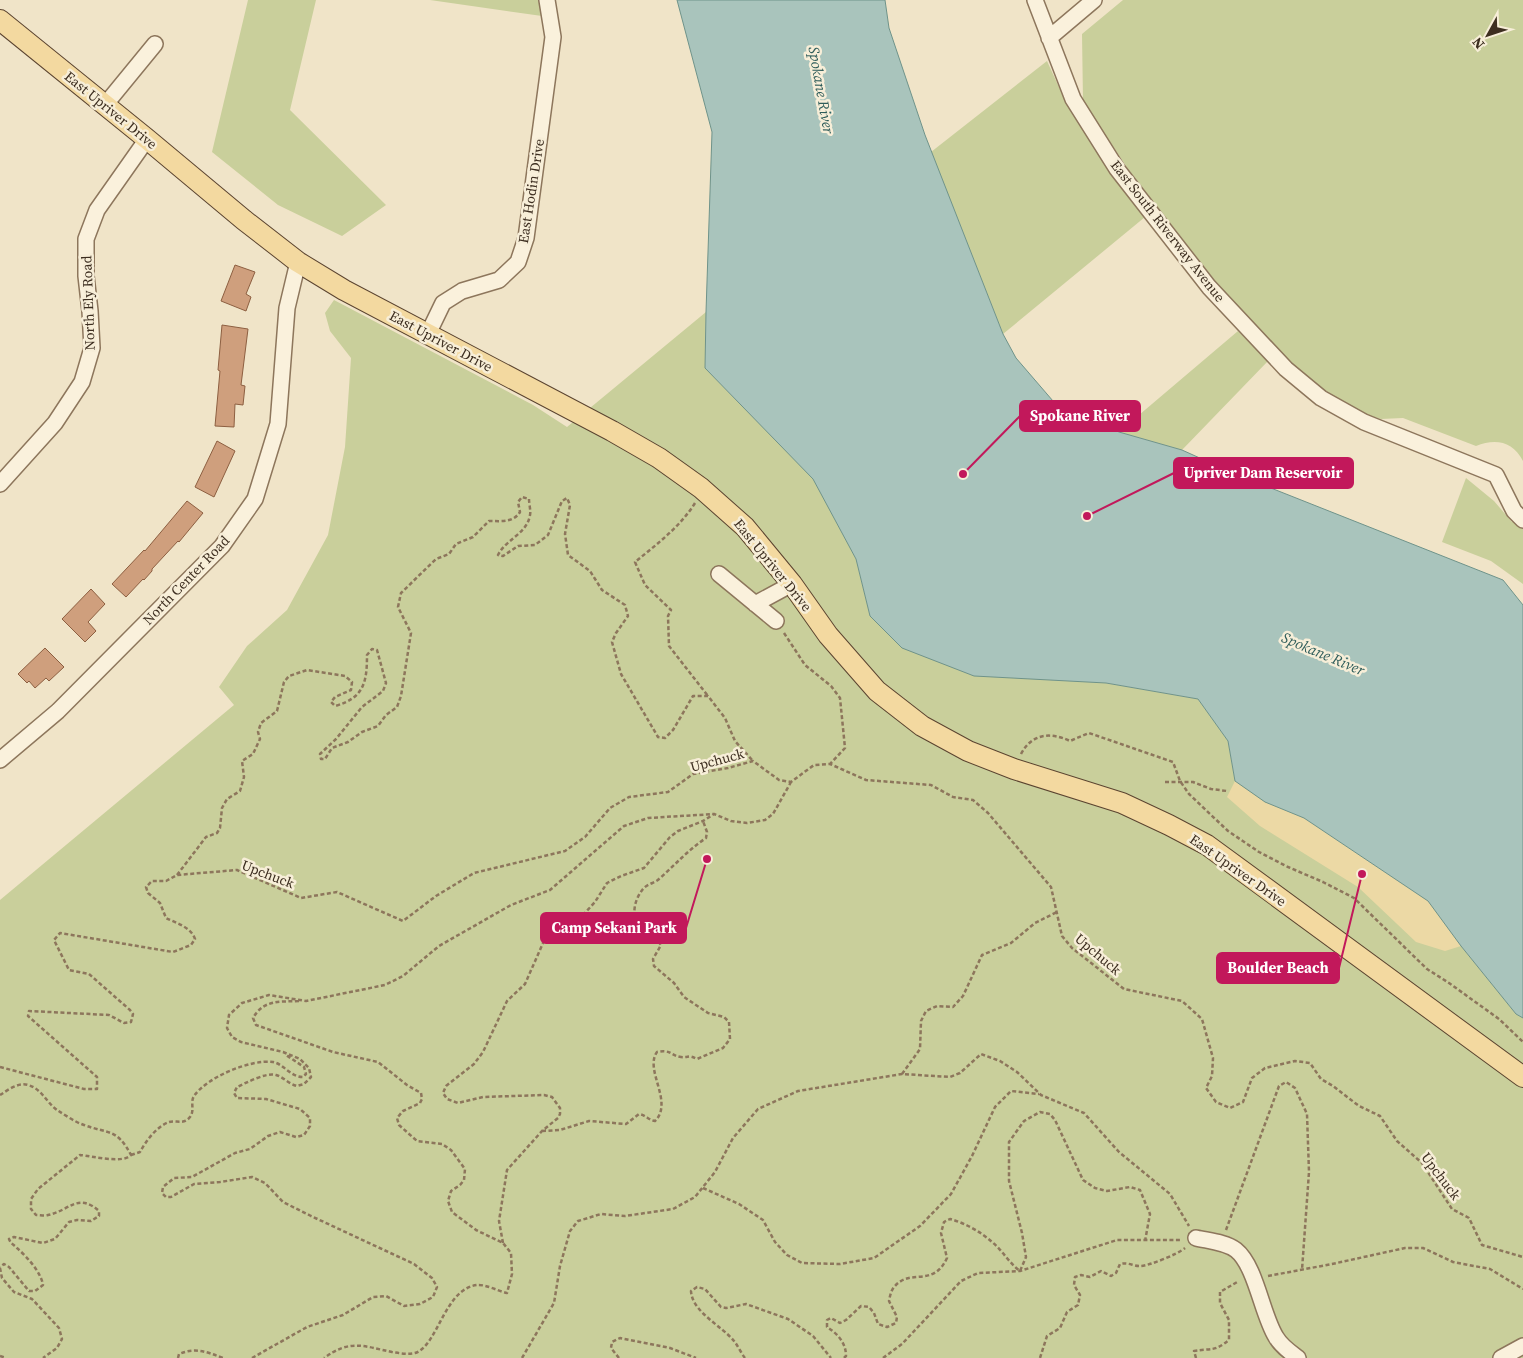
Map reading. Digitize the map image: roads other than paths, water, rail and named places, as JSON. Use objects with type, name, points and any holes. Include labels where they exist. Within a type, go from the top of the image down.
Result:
[{"type":"main road","name":"East Upriver Drive","points":[[0,20],[298,262],[344,290],[612,431],[659,458],[701,488],[745,527],[792,584],[828,635],[877,691],[922,726],[968,751],[1014,769],[1122,803],[1207,845],[1523,1077]]},
{"type":"street","name":"East Hodin Drive","points":[[428,334],[443,303],[462,291],[499,280],[518,262],[526,238],[554,37],[547,0]]},
{"type":"street","name":"East South Riverway Avenue","points":[[1035,0],[1073,100],[1117,169],[1209,288],[1286,369],[1321,398],[1364,422],[1496,475],[1514,511],[1523,520]]},
{"type":"street","points":[[1049,38],[1094,0]]},
{"type":"street","points":[[105,105],[156,44]]},
{"type":"street","name":"North Ely Road","points":[[0,484],[55,423],[82,382],[92,348],[86,276],[86,239],[97,210],[147,139]]},
{"type":"street","name":"North Center Road","points":[[0,760],[58,711],[222,546],[255,499],[278,424],[287,308],[298,262]]},
{"type":"street","points":[[719,574],[776,621]]},
{"type":"street","points":[[755,604],[792,584]]},
{"type":"street","points":[[1196,1238],[1222,1243],[1236,1250],[1248,1263],[1251,1276],[1276,1337],[1285,1348],[1298,1358]]},
{"type":"street","points":[[1501,1358],[1523,1346]]},
{"type":"water","points":[[677,0],[885,0],[889,28],[925,135],[1003,334],[1016,358],[1053,401],[1119,432],[1182,450],[1233,473],[1503,580],[1523,605],[1523,1018],[1516,1014],[1461,946],[1428,901],[1304,818],[1265,802],[1235,781],[1228,741],[1198,699],[1106,683],[974,676],[902,648],[870,616],[856,559],[813,479],[705,368],[712,132]]},
{"type":"place","name":"Spokane River","points":[[963,474]]},
{"type":"place","name":"Upriver Dam Reservoir","points":[[1087,516]]},
{"type":"place","name":"Camp Sekani Park","points":[[707,859]]},
{"type":"place","name":"Boulder Beach","points":[[1362,874]]}]
